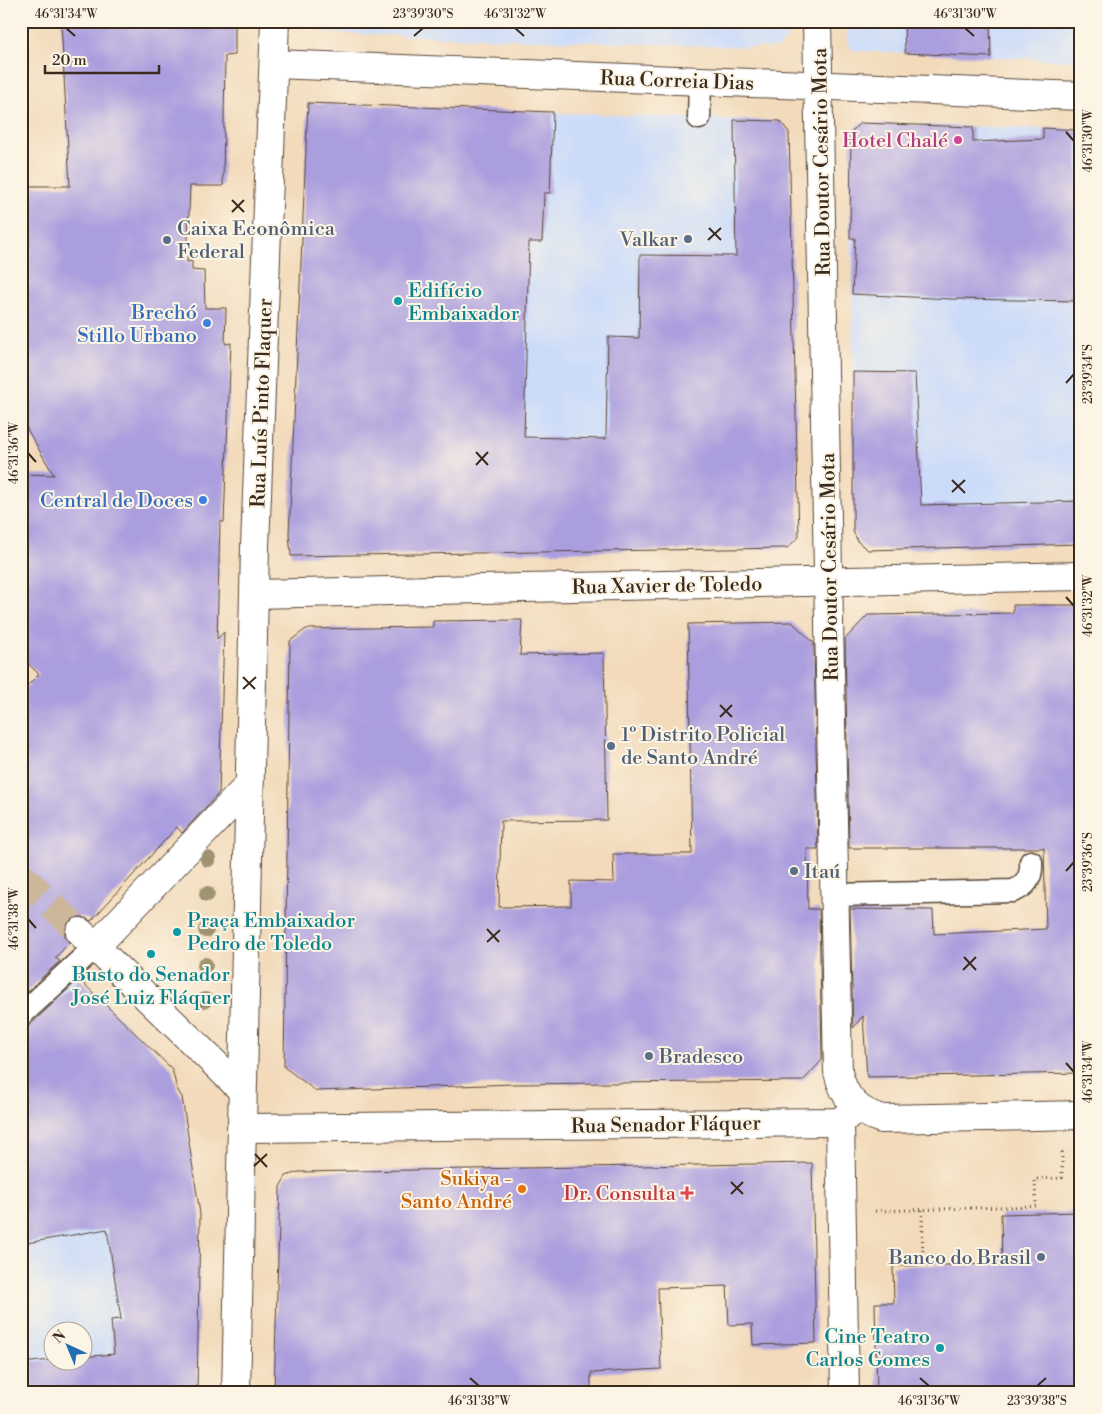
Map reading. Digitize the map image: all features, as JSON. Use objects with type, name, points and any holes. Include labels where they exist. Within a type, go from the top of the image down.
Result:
[{"type":"street","name":"Rua Luís Pinto Flaquer","points":[[249,785],[275,21]]},
{"type":"street","name":"Rua Doutor Cesário Mota","points":[[817,21],[838,1072],[848,1098],[848,1115]]},
{"type":"street","name":"Rua Correia Dias","points":[[274,64],[1081,96]]},
{"type":"street","name":"Rua Xavier de Toledo","points":[[254,594],[1081,576]]},
{"type":"street","points":[[242,1090],[87,940],[249,785]]},
{"type":"street","points":[[236,1393],[249,785]]},
{"type":"street","points":[[846,1393],[842,1212],[848,1115]]},
{"type":"street","name":"Rua Senador Fláquer","points":[[241,1128],[848,1115],[868,1115],[882,1119],[1071,1115]]},
{"type":"lane","points":[[699,118],[700,81]]},
{"type":"lane","points":[[835,895],[1014,891],[1022,887],[1027,881],[1031,862]]},
{"type":"lane","points":[[21,1015],[87,940]]},
{"type":"path","points":[[842,1212],[1036,1206],[1035,1179],[1062,1178],[1071,1115]]},
{"type":"path","points":[[922,1210],[923,1265]]},
{"type":"shaded area","points":[[315,21],[787,21],[787,39],[778,48],[327,33]]},
{"type":"shaded area","points":[[847,21],[1081,21],[1081,61],[858,51],[851,49],[847,42]]},
{"type":"shaded area","points":[[319,104],[779,121],[789,132],[799,537],[787,548],[305,556],[290,542],[290,514]]},
{"type":"shaded area","points":[[860,123],[1081,130],[1081,544],[956,546],[858,542],[856,538],[853,268],[850,238],[851,132]]},
{"type":"shaded area","points":[[75,975],[158,1055],[177,1089],[188,1134],[200,1214],[197,1393],[21,1393],[21,1024]]},
{"type":"building","points":[[61,21],[235,21],[235,55],[225,56],[223,186],[190,186],[187,262],[192,261],[192,270],[204,271],[205,308],[226,308],[225,344],[231,343],[224,522],[220,522],[217,639],[224,632],[219,793],[182,833],[177,827],[91,921],[83,917],[75,917],[69,921],[65,929],[65,937],[69,943],[55,958],[60,961],[21,997],[21,692],[39,674],[21,657],[21,474],[54,475],[21,419],[21,186],[70,186]]},
{"type":"building","points":[[904,21],[990,21],[991,57],[905,53]]},
{"type":"building","points":[[308,103],[553,112],[550,193],[544,193],[542,242],[529,242],[524,437],[606,439],[608,337],[639,338],[640,255],[736,256],[734,120],[780,121],[789,132],[799,537],[787,548],[291,556],[289,534]]},
{"type":"building","points":[[860,123],[973,127],[973,142],[1043,139],[1043,128],[1077,130],[1081,301],[951,299],[852,294],[855,238],[850,238],[851,132]]},
{"type":"building","points":[[853,372],[915,373],[921,505],[1081,501],[1081,544],[868,550],[858,542],[853,531]]},
{"type":"building","points":[[1013,605],[1081,605],[1081,1073],[867,1077],[863,1016],[853,1028],[850,909],[933,910],[934,934],[1046,929],[1044,848],[849,848],[845,639],[868,615],[1013,613]]},
{"type":"building","points":[[522,620],[520,655],[604,653],[607,820],[501,821],[499,907],[571,906],[571,881],[614,882],[613,854],[692,854],[688,624],[792,622],[814,643],[818,849],[807,849],[808,909],[819,909],[822,1060],[803,1081],[514,1084],[316,1091],[284,1067],[290,641],[306,629],[433,627],[433,621]]},
{"type":"building","points":[[79,979],[172,1069],[177,1089],[182,1097],[200,1214],[197,1393],[21,1393],[21,1363],[42,1361],[42,1372],[92,1372],[92,1356],[114,1354],[111,1320],[121,1319],[107,1229],[21,1244],[21,1028],[30,1025]]},
{"type":"building","points":[[812,1163],[816,1343],[753,1345],[752,1324],[729,1325],[727,1286],[658,1288],[661,1369],[591,1373],[591,1393],[274,1393],[280,1187],[286,1176],[298,1172]]},
{"type":"building","points":[[1081,1212],[1081,1393],[877,1393],[875,1303],[894,1303],[893,1266],[1002,1264],[1001,1214]]},
{"type":"tunnel","points":[[21,876],[80,932]]},
{"type":"place","name":"Hotel Chalé","points":[[958,140]]},
{"type":"place","name":"Valkar","points":[[688,239]]},
{"type":"place","name":"Caixa Econômica Federal","points":[[167,240]]},
{"type":"place","name":"Edifício Embaixador","points":[[398,301]]},
{"type":"place","name":"Brechó Stillo Urbano","points":[[207,323]]},
{"type":"place","name":"Central de Doces","points":[[203,500]]},
{"type":"place","name":"1º Distrito Policial de Santo André","points":[[611,746]]},
{"type":"place","name":"Itaú","points":[[794,871]]},
{"type":"place","name":"Praça Embaixador Pedro de Toledo","points":[[177,932]]},
{"type":"place","name":"Busto do Senador José Luiz Fláquer","points":[[151,954]]},
{"type":"place","name":"Bradesco","points":[[649,1056]]},
{"type":"place","name":"Sukiya - Santo André","points":[[522,1189]]},
{"type":"place","name":"Dr. Consulta","points":[[687,1193]]},
{"type":"place","name":"Banco do Brasil","points":[[1041,1257]]},
{"type":"place","name":"Cine Teatro Carlos Gomes","points":[[940,1348]]}]
